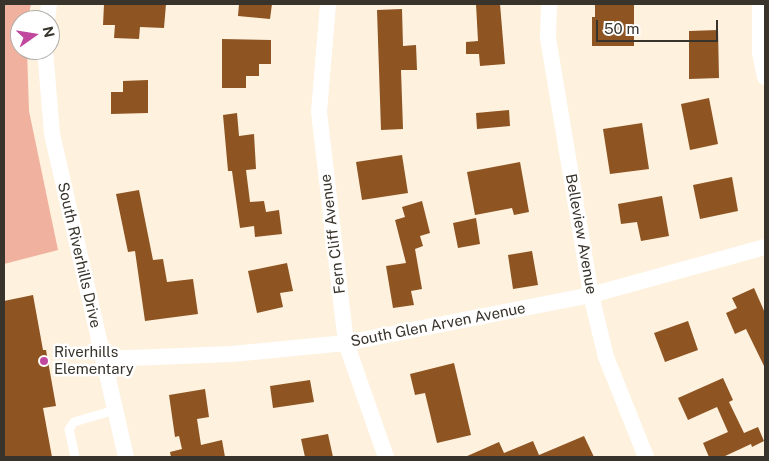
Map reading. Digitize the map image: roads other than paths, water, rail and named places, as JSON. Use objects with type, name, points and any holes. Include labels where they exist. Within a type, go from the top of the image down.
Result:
[{"type":"street","name":"Fern Cliff Avenue","points":[[328,4],[319,112],[346,342],[386,457]]},
{"type":"street","name":"Belleview Avenue","points":[[549,4],[548,38],[590,295],[606,357],[646,457]]},
{"type":"street","points":[[760,4],[760,53],[765,77]]},
{"type":"street","name":"South Riverhills Drive","points":[[46,60],[52,134],[126,457]]},
{"type":"street","name":"South Glen Arven Avenue","points":[[103,359],[232,354],[346,342],[590,295],[765,247]]},
{"type":"lane","points":[[75,457],[69,429],[74,422],[115,410]]},
{"type":"place","name":"Riverhills Elementary","points":[[44,361]]}]
